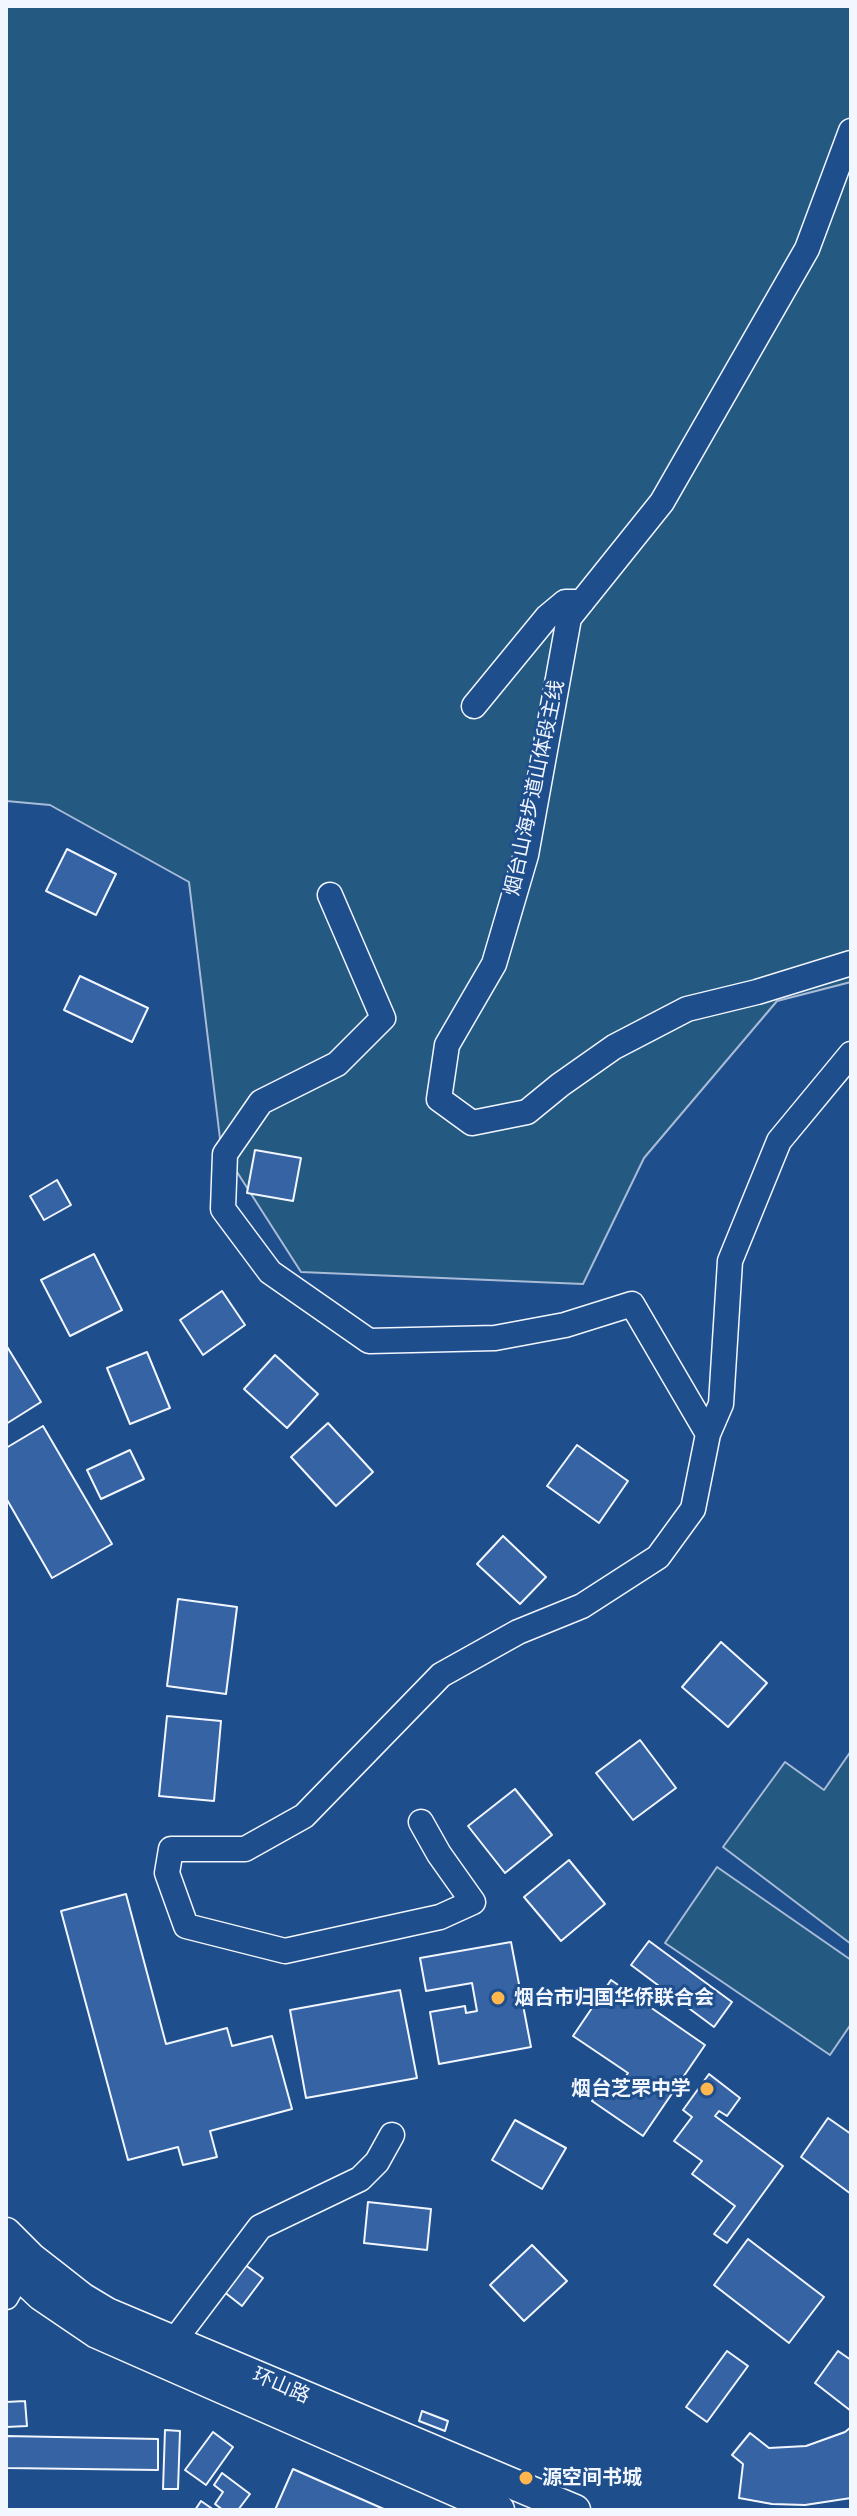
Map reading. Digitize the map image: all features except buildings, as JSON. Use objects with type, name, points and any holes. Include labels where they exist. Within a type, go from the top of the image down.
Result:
[{"type":"main road","name":"环山路","points":[[6,2233],[15,2273],[69,2316],[97,2333],[499,2510]]},
{"type":"main road","name":"环山路","points":[[15,2273],[575,2510]]},
{"type":"street","name":"烟台山海步道山体段主线","points":[[851,131],[807,249],[662,502],[569,618],[526,855],[494,964],[447,1045],[439,1099],[472,1123],[527,1112],[614,1047],[687,1009],[757,992],[851,963]]},
{"type":"street","points":[[474,706],[547,617],[565,602],[582,602]]},
{"type":"street","points":[[330,895],[383,1018],[337,1064],[261,1102],[225,1154],[223,1209],[270,1272],[369,1341],[495,1338],[565,1325],[632,1304],[708,1434]]},
{"type":"street","points":[[421,1822],[473,1902],[440,1917],[285,1951],[186,1926],[167,1873],[171,1849],[245,1849],[304,1816],[441,1675],[518,1632],[582,1606],[658,1557],[693,1509],[708,1434],[721,1404],[730,1261],[779,1141],[851,1054]]},
{"type":"street","points":[[174,2341],[260,2227],[360,2179],[377,2162],[392,2135]]},
{"type":"shaded area","points":[[6,6],[851,6],[851,982],[777,1001],[644,1158],[583,1284],[301,1272],[221,1147],[189,882],[50,805],[6,801]]},
{"type":"shaded area","points":[[851,1751],[851,1944],[723,1847],[785,1762],[824,1790]]},
{"type":"shaded area","points":[[717,1867],[851,1960],[851,2024],[830,2055],[665,1943]]},
{"type":"place","name":"烟台市归国华侨联合会","points":[[498,1998]]},
{"type":"place","name":"烟台芝罘中学","points":[[707,2089]]},
{"type":"place","name":"源空间书城","points":[[526,2478]]}]
